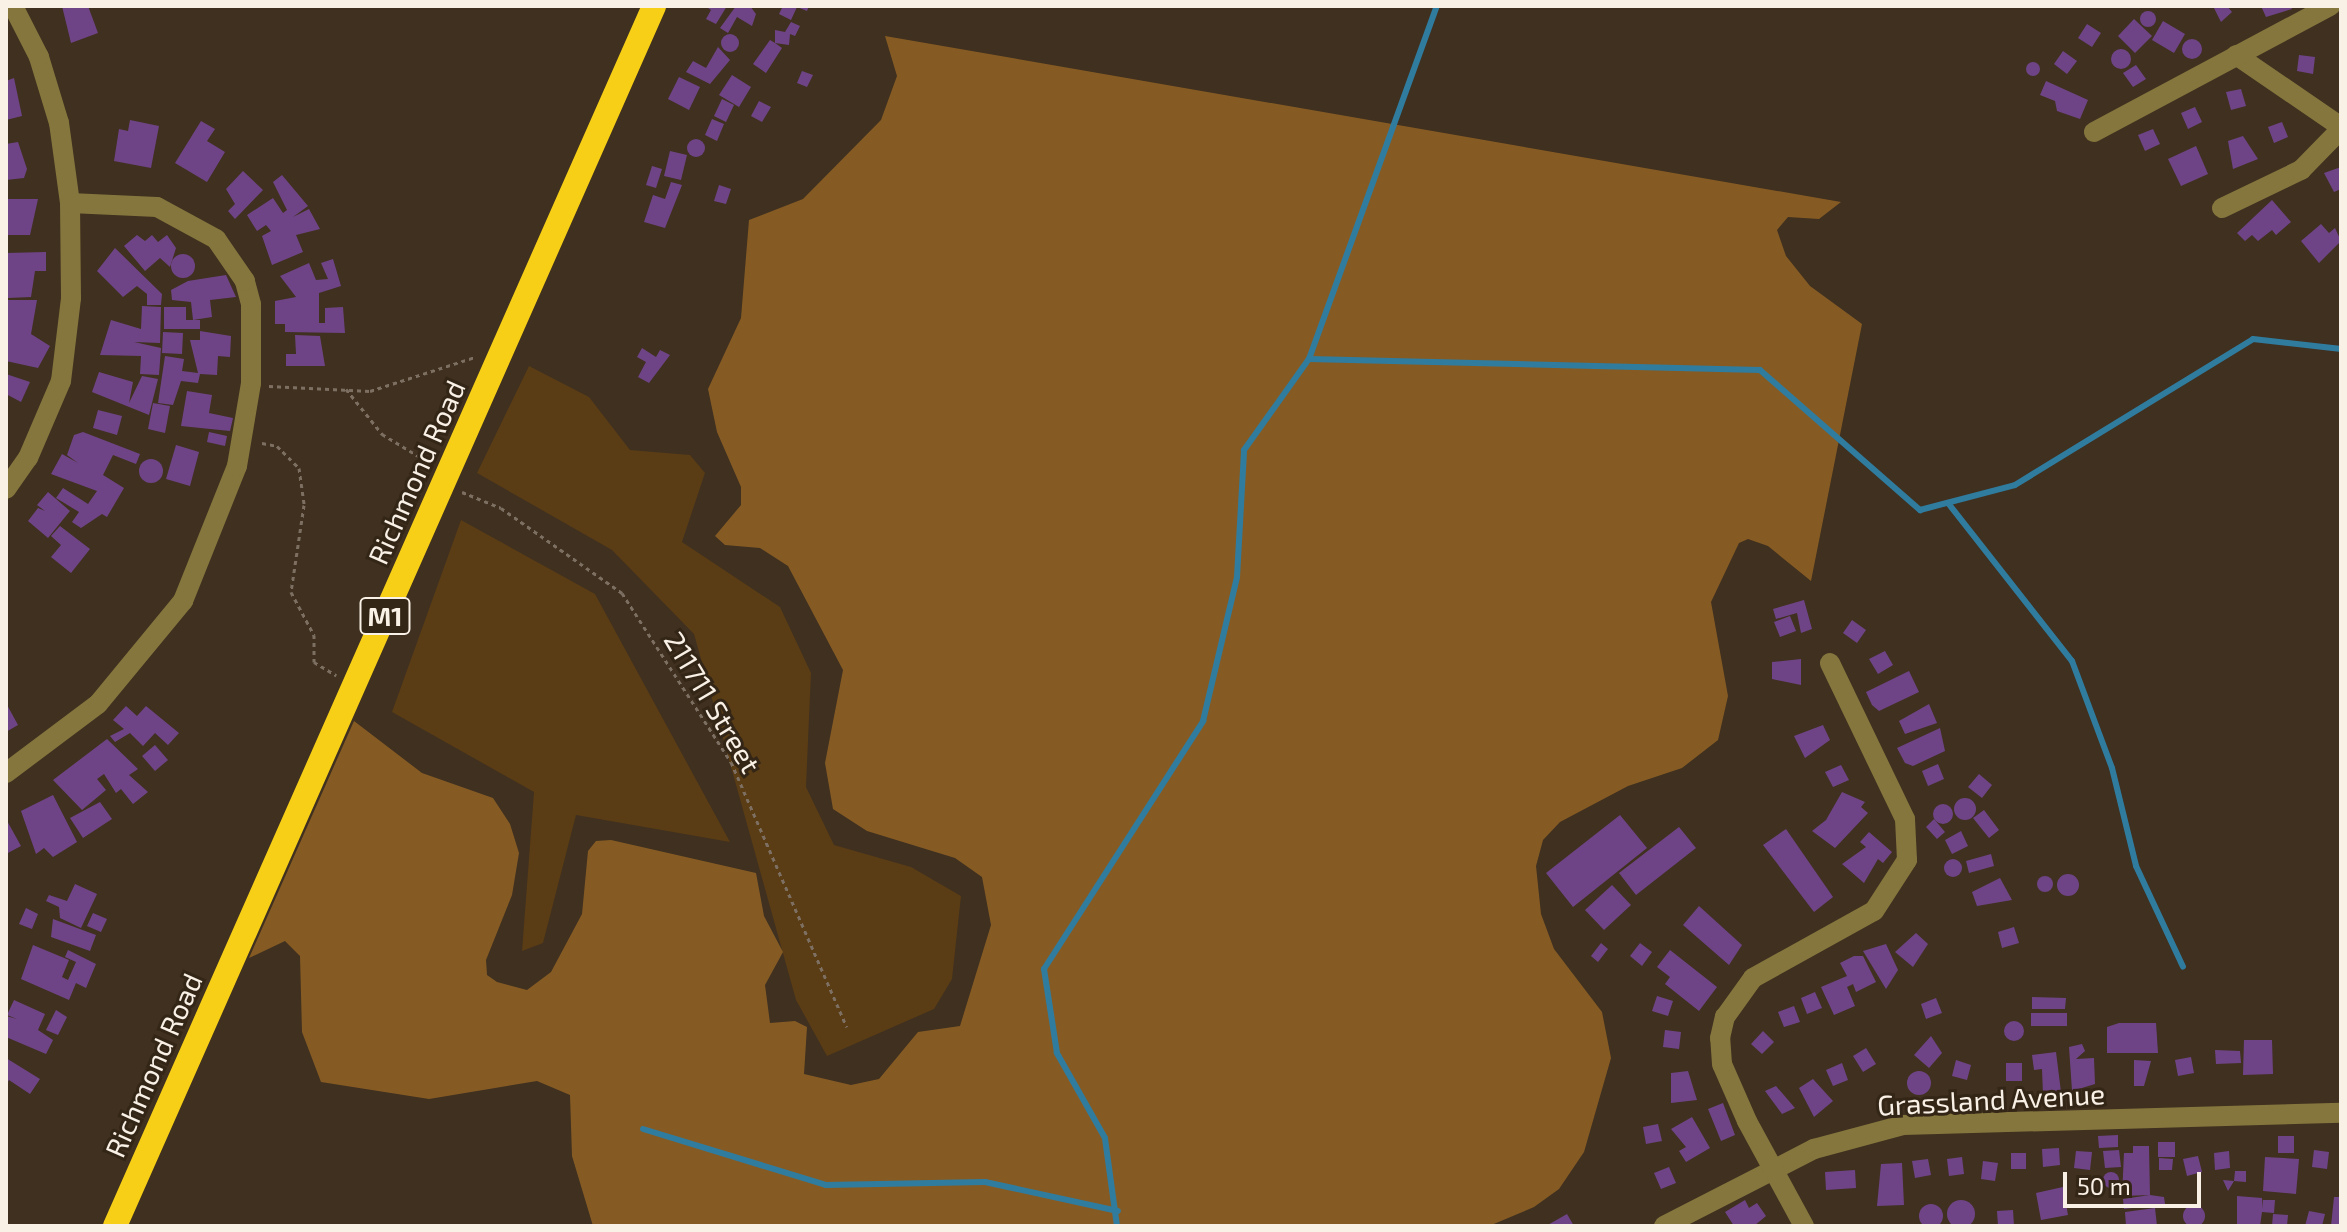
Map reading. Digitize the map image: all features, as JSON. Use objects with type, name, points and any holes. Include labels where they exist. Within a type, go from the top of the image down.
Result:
[{"type":"highway","name":"Richmond Road","points":[[115,1226],[654,6]]},
{"type":"street","points":[[6,489],[28,458],[61,381],[70,338],[70,203],[50,89],[13,6]]},
{"type":"street","points":[[2094,132],[2330,6]]},
{"type":"street","points":[[2222,208],[2301,170],[2341,128],[2236,55]]},
{"type":"street","points":[[6,773],[98,704],[153,644],[212,541],[242,440],[251,386],[251,304],[245,281],[216,239],[157,207],[70,203]]},
{"type":"street","points":[[1804,1226],[1722,1064],[1725,1017],[1761,973],[1874,911],[1907,860],[1905,819],[1830,663]]},
{"type":"street","name":"Grassland Avenue","points":[[1664,1226],[1814,1149],[1903,1125],[2341,1113]]},
{"type":"path","points":[[251,386],[370,391],[420,379],[507,341]]},
{"type":"path","name":"211711 Street","points":[[346,389],[382,434],[447,478],[501,508],[622,593],[731,762],[847,1027]]},
{"type":"path","points":[[242,440],[277,446],[299,468],[304,505],[291,592],[314,635],[314,662],[340,678]]},
{"type":"shaded area","points":[[885,36],[1841,202],[1819,219],[1788,217],[1777,230],[1786,256],[1810,286],[1862,324],[1811,581],[1768,546],[1748,539],[1739,543],[1711,602],[1728,696],[1718,740],[1682,768],[1628,786],[1560,822],[1543,840],[1536,866],[1541,914],[1554,949],[1602,1012],[1611,1058],[1584,1152],[1559,1189],[1534,1207],[1489,1226],[593,1226],[572,1156],[570,1095],[537,1081],[429,1099],[321,1082],[302,1032],[300,956],[285,941],[249,958],[354,721],[422,773],[493,798],[510,824],[519,853],[512,895],[486,960],[487,975],[497,982],[527,990],[551,972],[582,914],[588,851],[596,841],[611,840],[756,873],[764,916],[783,952],[765,985],[770,1023],[795,1021],[807,1027],[804,1074],[851,1085],[879,1079],[918,1032],[960,1026],[991,925],[982,877],[955,858],[867,831],[833,809],[825,763],[843,670],[788,566],[760,548],[725,545],[715,536],[741,505],[741,487],[717,432],[708,389],[741,318],[749,220],[803,199],[881,120],[897,76]]},
{"type":"shaded area","points":[[529,366],[589,397],[630,450],[690,455],[705,473],[682,542],[780,607],[811,673],[806,787],[834,845],[911,867],[961,896],[952,979],[934,1009],[827,1056],[796,1000],[694,634],[612,550],[477,473]]},
{"type":"shaded area","points":[[461,520],[595,594],[730,842],[576,815],[543,943],[522,951],[534,792],[392,712]]},
{"type":"building","points":[[62,6],[88,6],[98,33],[71,43]]},
{"type":"building","points":[[705,6],[727,6],[716,24],[706,19],[711,10]]},
{"type":"building","points":[[736,6],[750,6],[756,14],[752,26],[737,17],[728,33],[720,28]]},
{"type":"building","points":[[783,6],[809,6],[807,11],[797,7],[791,20],[779,14]]},
{"type":"building","points":[[2213,6],[2227,6],[2232,12],[2221,22]]},
{"type":"building","points":[[2261,6],[2290,6],[2292,9],[2266,17]]},
{"type":"building","points":[[2145,11],[2151,11],[2156,19],[2154,25],[2145,27],[2140,22],[2140,16]]},
{"type":"building","points":[[2134,19],[2152,36],[2135,53],[2118,36]]},
{"type":"building","points":[[2163,21],[2185,34],[2174,53],[2152,40]]},
{"type":"building","points":[[791,22],[800,26],[795,36],[790,34],[789,45],[775,43],[775,30],[785,32]]},
{"type":"building","points":[[2087,24],[2101,33],[2092,47],[2078,38]]},
{"type":"building","points":[[730,34],[739,43],[730,52],[721,43]]},
{"type":"building","points":[[2192,39],[2199,42],[2202,49],[2199,56],[2192,59],[2185,56],[2182,49],[2185,42]]},
{"type":"building","points":[[770,40],[782,48],[766,73],[753,64]]},
{"type":"building","points":[[718,47],[730,60],[710,84],[686,72],[693,61],[706,68]]},
{"type":"building","points":[[2121,49],[2128,52],[2131,59],[2128,66],[2121,69],[2114,66],[2111,59],[2114,52]]},
{"type":"building","points":[[2063,51],[2077,61],[2067,74],[2054,64]]},
{"type":"building","points":[[2299,55],[2315,57],[2313,74],[2297,71]]},
{"type":"building","points":[[2033,62],[2040,69],[2033,76],[2026,69]]},
{"type":"building","points":[[2136,65],[2146,79],[2133,87],[2123,73]]},
{"type":"building","points":[[802,71],[813,75],[807,87],[797,83]]},
{"type":"building","points":[[732,75],[751,87],[739,107],[719,95]]},
{"type":"building","points":[[679,77],[700,87],[689,110],[668,99]]},
{"type":"building","points":[[14,78],[22,116],[6,120],[6,81]]},
{"type":"building","points":[[2046,81],[2088,100],[2080,119],[2057,111],[2055,101],[2040,95]]},
{"type":"building","points":[[2241,89],[2246,106],[2231,110],[2226,92]]},
{"type":"building","points":[[722,99],[734,105],[726,122],[714,116]]},
{"type":"building","points":[[759,101],[771,107],[762,122],[751,116]]},
{"type":"building","points":[[2195,107],[2202,122],[2188,129],[2181,113]]},
{"type":"building","points":[[712,119],[724,124],[717,141],[705,135]]},
{"type":"building","points":[[130,120],[159,126],[151,168],[114,161],[119,129],[128,131]]},
{"type":"building","points":[[201,121],[215,129],[207,141],[225,152],[207,182],[175,163]]},
{"type":"building","points":[[2282,122],[2288,137],[2274,143],[2268,127]]},
{"type":"building","points":[[2153,129],[2160,144],[2145,151],[2138,135]]},
{"type":"building","points":[[2243,136],[2258,159],[2233,169],[2228,141]]},
{"type":"building","points":[[692,139],[700,139],[705,148],[703,155],[692,157],[687,152],[687,144]]},
{"type":"building","points":[[18,142],[27,169],[24,178],[6,180],[6,144]]},
{"type":"building","points":[[2196,146],[2208,174],[2181,186],[2168,159]]},
{"type":"building","points":[[670,151],[687,155],[681,180],[664,176]]},
{"type":"building","points":[[652,166],[662,169],[656,188],[646,185]]},
{"type":"building","points":[[2341,167],[2341,189],[2334,192],[2324,173]]},
{"type":"building","points":[[243,171],[263,190],[235,219],[228,211],[235,204],[226,189]]},
{"type":"building","points":[[282,175],[308,206],[293,217],[309,209],[320,229],[296,235],[303,252],[272,265],[262,236],[271,231],[266,225],[257,231],[247,215],[273,198],[283,213],[287,210],[273,182]]},
{"type":"building","points":[[671,182],[682,185],[665,228],[644,222],[653,195],[665,199]]},
{"type":"building","points":[[719,185],[731,189],[726,204],[714,201]]},
{"type":"building","points":[[6,199],[38,199],[30,235],[6,235]]},
{"type":"building","points":[[2272,200],[2291,222],[2276,235],[2272,230],[2258,241],[2252,235],[2245,241],[2237,233]]},
{"type":"building","points":[[2321,224],[2329,233],[2335,228],[2341,241],[2319,263],[2301,241]]},
{"type":"building","points":[[137,235],[145,241],[152,235],[158,242],[167,235],[176,248],[170,267],[160,258],[145,271],[124,246]]},
{"type":"building","points":[[115,248],[162,294],[161,305],[147,305],[147,294],[137,286],[123,297],[97,271]]},
{"type":"building","points":[[46,252],[46,271],[35,271],[31,297],[8,298],[6,253]]},
{"type":"building","points":[[183,254],[192,257],[195,266],[192,275],[183,278],[174,275],[171,266],[174,257]]},
{"type":"building","points":[[333,259],[341,286],[319,293],[319,323],[325,323],[325,308],[343,307],[345,333],[285,332],[285,324],[275,324],[275,301],[296,297],[280,276],[309,263],[316,280],[328,279],[321,263]]},
{"type":"building","points":[[226,275],[236,297],[210,300],[212,317],[193,320],[191,302],[172,300],[171,290],[188,281]]},
{"type":"building","points":[[7,300],[37,300],[31,334],[50,346],[38,368],[6,361]]},
{"type":"building","points":[[142,306],[161,307],[160,343],[134,342],[161,348],[159,375],[140,374],[141,356],[100,355],[111,320],[141,329]]},
{"type":"building","points":[[164,307],[186,307],[186,320],[200,320],[200,329],[164,329]]},
{"type":"building","points":[[200,331],[231,336],[230,357],[218,356],[217,375],[200,374],[198,383],[181,381],[173,405],[158,403],[165,356],[184,359],[182,371],[198,373],[190,340],[200,340]]},
{"type":"building","points":[[163,332],[183,333],[182,354],[162,353]]},
{"type":"building","points":[[295,335],[320,336],[325,366],[286,366],[286,354],[296,354]]},
{"type":"building","points":[[642,348],[656,357],[660,350],[670,355],[649,383],[638,377],[646,362],[637,357]]},
{"type":"building","points":[[99,372],[133,382],[129,403],[142,376],[158,379],[149,415],[92,392]]},
{"type":"building","points":[[6,374],[30,382],[21,402],[6,394]]},
{"type":"building","points":[[187,391],[212,395],[209,413],[233,418],[230,431],[181,426]]},
{"type":"building","points":[[153,403],[170,406],[165,433],[148,429]]},
{"type":"building","points":[[98,410],[122,416],[117,435],[93,428]]},
{"type":"building","points":[[83,432],[140,454],[136,464],[113,455],[103,475],[124,488],[107,517],[102,514],[81,528],[72,522],[79,512],[56,498],[63,488],[88,504],[97,491],[51,474],[62,454],[78,463],[67,455],[74,435]]},
{"type":"building","points":[[209,432],[227,436],[225,446],[207,442]]},
{"type":"building","points":[[176,445],[199,452],[190,486],[166,479]]},
{"type":"building","points":[[151,459],[160,462],[163,471],[160,480],[151,483],[142,480],[139,471],[142,462]]},
{"type":"building","points":[[48,492],[70,511],[48,538],[28,521],[38,508],[45,511],[37,505]]},
{"type":"building","points":[[60,526],[90,549],[71,573],[51,557],[61,545],[51,536]]},
{"type":"building","points":[[1804,600],[1812,629],[1801,633],[1797,613],[1776,619],[1773,609]]},
{"type":"building","points":[[1790,616],[1796,631],[1780,637],[1774,622]]},
{"type":"building","points":[[1852,620],[1866,630],[1857,643],[1843,633]]},
{"type":"building","points":[[1885,651],[1893,665],[1878,674],[1869,659]]},
{"type":"building","points":[[1801,659],[1801,685],[1772,679],[1772,662]]},
{"type":"building","points":[[1909,671],[1919,692],[1879,711],[1872,705],[1866,692]]},
{"type":"building","points":[[6,703],[18,725],[6,732]]},
{"type":"building","points":[[1929,704],[1937,723],[1905,734],[1899,721]]},
{"type":"building","points":[[126,706],[137,716],[146,706],[179,733],[168,745],[155,733],[143,746],[130,733],[115,742],[110,736],[124,729],[113,720]]},
{"type":"building","points":[[1823,725],[1830,740],[1805,758],[1794,736]]},
{"type":"building","points":[[1940,728],[1945,751],[1913,766],[1905,763],[1897,748]]},
{"type":"building","points":[[107,739],[138,769],[129,775],[148,792],[133,804],[121,789],[116,793],[104,774],[97,779],[106,790],[82,810],[53,780]]},
{"type":"building","points":[[155,745],[168,760],[155,771],[142,756]]},
{"type":"building","points":[[1938,764],[1944,779],[1928,786],[1922,771]]},
{"type":"building","points":[[1841,765],[1849,780],[1833,787],[1825,772]]},
{"type":"building","points":[[1979,774],[1992,785],[1982,798],[1968,787]]},
{"type":"building","points":[[1842,792],[1865,802],[1861,807],[1868,813],[1835,848],[1812,831],[1826,820]]},
{"type":"building","points":[[53,795],[77,842],[53,857],[44,848],[36,854],[21,811]]},
{"type":"building","points":[[1965,798],[1973,801],[1976,809],[1973,817],[1965,820],[1957,817],[1954,809],[1957,801]]},
{"type":"building","points":[[100,802],[112,819],[83,838],[70,818]]},
{"type":"building","points":[[1943,804],[1950,807],[1953,814],[1950,821],[1943,824],[1936,821],[1933,814],[1936,807]]},
{"type":"building","points":[[1984,810],[1999,830],[1989,838],[1973,818]]},
{"type":"building","points":[[1620,815],[1647,848],[1573,907],[1546,873]]},
{"type":"building","points":[[6,819],[21,846],[6,854]]},
{"type":"building","points":[[1934,819],[1945,832],[1937,839],[1926,827]]},
{"type":"building","points":[[1679,827],[1696,848],[1636,895],[1619,873]]},
{"type":"building","points":[[1786,829],[1833,897],[1814,912],[1763,845]]},
{"type":"building","points":[[1961,831],[1968,846],[1952,854],[1945,840]]},
{"type":"building","points":[[1869,832],[1892,852],[1883,863],[1878,859],[1864,883],[1842,864],[1866,847],[1860,842]]},
{"type":"building","points":[[1991,854],[1994,866],[1969,873],[1966,861]]},
{"type":"building","points":[[1953,859],[1962,868],[1953,877],[1944,868]]},
{"type":"building","points":[[2068,874],[2076,877],[2079,885],[2076,893],[2068,896],[2060,893],[2057,885],[2060,877]]},
{"type":"building","points":[[2045,876],[2051,878],[2051,890],[2045,892],[2039,890],[2037,884],[2039,878]]},
{"type":"building","points":[[2000,878],[2012,900],[1977,906],[1972,892]]},
{"type":"building","points":[[75,884],[97,894],[81,928],[60,918],[59,907],[46,901],[49,895],[67,901]]},
{"type":"building","points":[[1612,885],[1631,905],[1604,930],[1585,910]]},
{"type":"building","points":[[1699,906],[1742,945],[1729,965],[1683,925]]},
{"type":"building","points":[[26,908],[38,914],[32,929],[19,924]]},
{"type":"building","points":[[93,913],[107,919],[101,932],[87,926]]},
{"type":"building","points":[[53,919],[96,935],[90,951],[51,937]]},
{"type":"building","points":[[2014,927],[2019,943],[2002,948],[1998,932]]},
{"type":"building","points":[[1916,933],[1928,944],[1913,967],[1895,952]]},
{"type":"building","points":[[1601,943],[1608,949],[1598,962],[1591,956]]},
{"type":"building","points":[[1640,943],[1652,952],[1642,966],[1630,956]]},
{"type":"building","points":[[1886,944],[1898,970],[1886,989],[1863,951]]},
{"type":"building","points":[[33,945],[69,960],[62,977],[68,980],[76,962],[65,957],[68,950],[96,964],[86,988],[76,983],[69,1000],[21,979]]},
{"type":"building","points":[[1670,950],[1717,987],[1699,1011],[1665,984],[1670,977],[1657,967]]},
{"type":"building","points":[[1854,956],[1863,956],[1876,982],[1856,992],[1853,984],[1847,987],[1855,1006],[1834,1015],[1821,987],[1847,976],[1840,963]]},
{"type":"building","points":[[1815,992],[1822,1008],[1807,1014],[1801,998]]},
{"type":"building","points":[[1657,996],[1673,1001],[1668,1016],[1652,1011]]},
{"type":"building","points":[[2032,997],[2066,998],[2065,1009],[2032,1009]]},
{"type":"building","points":[[1936,998],[1942,1013],[1926,1019],[1921,1004]]},
{"type":"building","points":[[14,1000],[45,1014],[38,1030],[53,1040],[46,1054],[6,1037],[6,1016],[17,1019],[7,1015]]},
{"type":"building","points":[[1794,1006],[1800,1022],[1784,1027],[1778,1012]]},
{"type":"building","points":[[56,1010],[67,1017],[58,1035],[46,1030]]},
{"type":"building","points":[[2031,1013],[2067,1013],[2067,1026],[2031,1026]]},
{"type":"building","points":[[2014,1021],[2021,1024],[2024,1031],[2021,1038],[2014,1041],[2007,1038],[2004,1031],[2007,1024]]},
{"type":"building","points":[[2119,1023],[2156,1023],[2158,1053],[2107,1053],[2107,1027]]},
{"type":"building","points":[[1665,1030],[1681,1032],[1679,1049],[1663,1047]]},
{"type":"building","points":[[1763,1031],[1774,1042],[1762,1054],[1751,1044]]},
{"type":"building","points":[[1931,1036],[1942,1053],[1929,1068],[1914,1055]]},
{"type":"building","points":[[2244,1040],[2272,1040],[2273,1074],[2243,1075]]},
{"type":"building","points":[[2082,1044],[2085,1051],[2076,1059],[2094,1058],[2095,1084],[2072,1091],[2069,1047]]},
{"type":"building","points":[[1866,1048],[1876,1064],[1863,1072],[1853,1056]]},
{"type":"building","points":[[2215,1050],[2240,1051],[2241,1063],[2216,1064]]},
{"type":"building","points":[[2056,1052],[2061,1092],[2043,1095],[2042,1069],[2034,1070],[2032,1055]]},
{"type":"building","points":[[2191,1057],[2194,1073],[2178,1076],[2175,1060]]},
{"type":"building","points":[[6,1058],[40,1079],[30,1094],[9,1080],[6,1085]]},
{"type":"building","points":[[1956,1060],[1971,1065],[1967,1080],[1952,1076]]},
{"type":"building","points":[[2134,1060],[2151,1061],[2144,1086],[2134,1086]]},
{"type":"building","points":[[1842,1063],[1848,1080],[1833,1086],[1826,1070]]},
{"type":"building","points":[[2006,1063],[2022,1063],[2022,1081],[2006,1081]]},
{"type":"building","points":[[1688,1071],[1697,1100],[1671,1103],[1671,1073]]},
{"type":"building","points":[[1919,1071],[1927,1075],[1931,1083],[1927,1091],[1919,1095],[1911,1091],[1907,1083],[1911,1075]]},
{"type":"building","points":[[1813,1079],[1833,1101],[1814,1117],[1799,1088]]},
{"type":"building","points":[[1776,1086],[1795,1108],[1782,1114],[1765,1091]]},
{"type":"building","points":[[1723,1103],[1735,1135],[1721,1141],[1708,1109]]},
{"type":"building","points":[[1692,1117],[1710,1148],[1686,1162],[1679,1151],[1686,1147],[1671,1129]]},
{"type":"building","points":[[1658,1124],[1662,1141],[1646,1144],[1643,1127]]},
{"type":"building","points":[[2118,1135],[2118,1147],[2099,1148],[2098,1136]]},
{"type":"building","points":[[2278,1136],[2294,1136],[2294,1153],[2278,1153]]},
{"type":"building","points":[[2158,1142],[2175,1142],[2175,1157],[2158,1157]]},
{"type":"building","points":[[2133,1146],[2149,1146],[2150,1195],[2122,1196],[2124,1153],[2133,1153]]},
{"type":"building","points":[[2059,1148],[2060,1165],[2043,1167],[2042,1149]]},
{"type":"building","points":[[2119,1150],[2121,1167],[2105,1168],[2103,1151]]},
{"type":"building","points":[[2314,1150],[2329,1152],[2327,1169],[2312,1167]]},
{"type":"building","points":[[2076,1151],[2092,1152],[2090,1170],[2074,1168]]},
{"type":"building","points":[[2229,1151],[2230,1168],[2215,1170],[2214,1153]]},
{"type":"building","points":[[2011,1153],[2026,1153],[2026,1169],[2011,1169]]},
{"type":"building","points":[[2198,1156],[2202,1172],[2187,1176],[2183,1159]]},
{"type":"building","points":[[1962,1157],[1964,1174],[1949,1176],[1947,1159]]},
{"type":"building","points":[[2265,1157],[2299,1159],[2296,1194],[2263,1191]]},
{"type":"building","points":[[2159,1158],[2173,1159],[2172,1170],[2159,1170]]},
{"type":"building","points":[[1928,1159],[1931,1175],[1915,1178],[1912,1161]]},
{"type":"building","points":[[1983,1161],[1998,1163],[1995,1181],[1981,1179]]},
{"type":"building","points":[[1902,1163],[1904,1205],[1877,1206],[1881,1164]]},
{"type":"building","points":[[1669,1167],[1676,1183],[1661,1189],[1654,1173]]},
{"type":"building","points":[[1855,1170],[1856,1188],[1826,1190],[1825,1172]]},
{"type":"building","points":[[2235,1171],[2246,1171],[2246,1182],[2234,1181]]},
{"type":"building","points":[[2108,1172],[2114,1172],[2119,1180],[2117,1186],[2108,1188],[2103,1183],[2103,1177]]},
{"type":"building","points":[[2223,1180],[2234,1181],[2228,1191]]},
{"type":"building","points":[[2063,1187],[2068,1215],[2041,1220],[2036,1193]]},
{"type":"building","points":[[2150,1195],[2164,1197],[2165,1204],[2124,1209],[2123,1199]]},
{"type":"building","points":[[2237,1196],[2262,1198],[2263,1209],[2263,1200],[2275,1200],[2274,1213],[2262,1212],[2260,1226],[2237,1224]]},
{"type":"building","points":[[2334,1197],[2341,1197],[2341,1226],[2331,1226]]},
{"type":"building","points":[[1745,1200],[1749,1208],[1757,1203],[1766,1216],[1754,1226],[1734,1226],[1725,1212]]},
{"type":"building","points":[[1961,1200],[1971,1204],[1975,1214],[1971,1224],[1961,1228],[1951,1224],[1947,1214],[1951,1204]]},
{"type":"building","points":[[1931,1204],[1939,1208],[1943,1216],[1939,1224],[1931,1228],[1923,1224],[1919,1216],[1923,1208]]},
{"type":"building","points":[[2194,1205],[2205,1216],[2194,1227],[2183,1216]]},
{"type":"building","points":[[2155,1208],[2157,1226],[2126,1226],[2125,1212]]},
{"type":"building","points":[[2013,1210],[2014,1226],[1998,1226],[1997,1211]]},
{"type":"building","points":[[2309,1211],[2325,1214],[2322,1226],[2305,1226]]},
{"type":"building","points":[[1567,1214],[1574,1226],[1546,1226]]},
{"type":"building","points":[[2273,1214],[2288,1215],[2287,1226],[2272,1226]]},
{"type":"waterway","points":[[1117,1226],[1105,1138],[1057,1053],[1044,969],[1203,721],[1237,577],[1244,450],[1309,359],[1437,6]]},
{"type":"waterway","points":[[1309,359],[1760,370],[1920,510],[2015,485],[2253,339],[2341,349]]},
{"type":"waterway","points":[[1948,503],[2072,661],[2112,768],[2136,866],[2183,967]]},
{"type":"waterway","points":[[643,1129],[826,1185],[985,1182],[1118,1211]]}]
